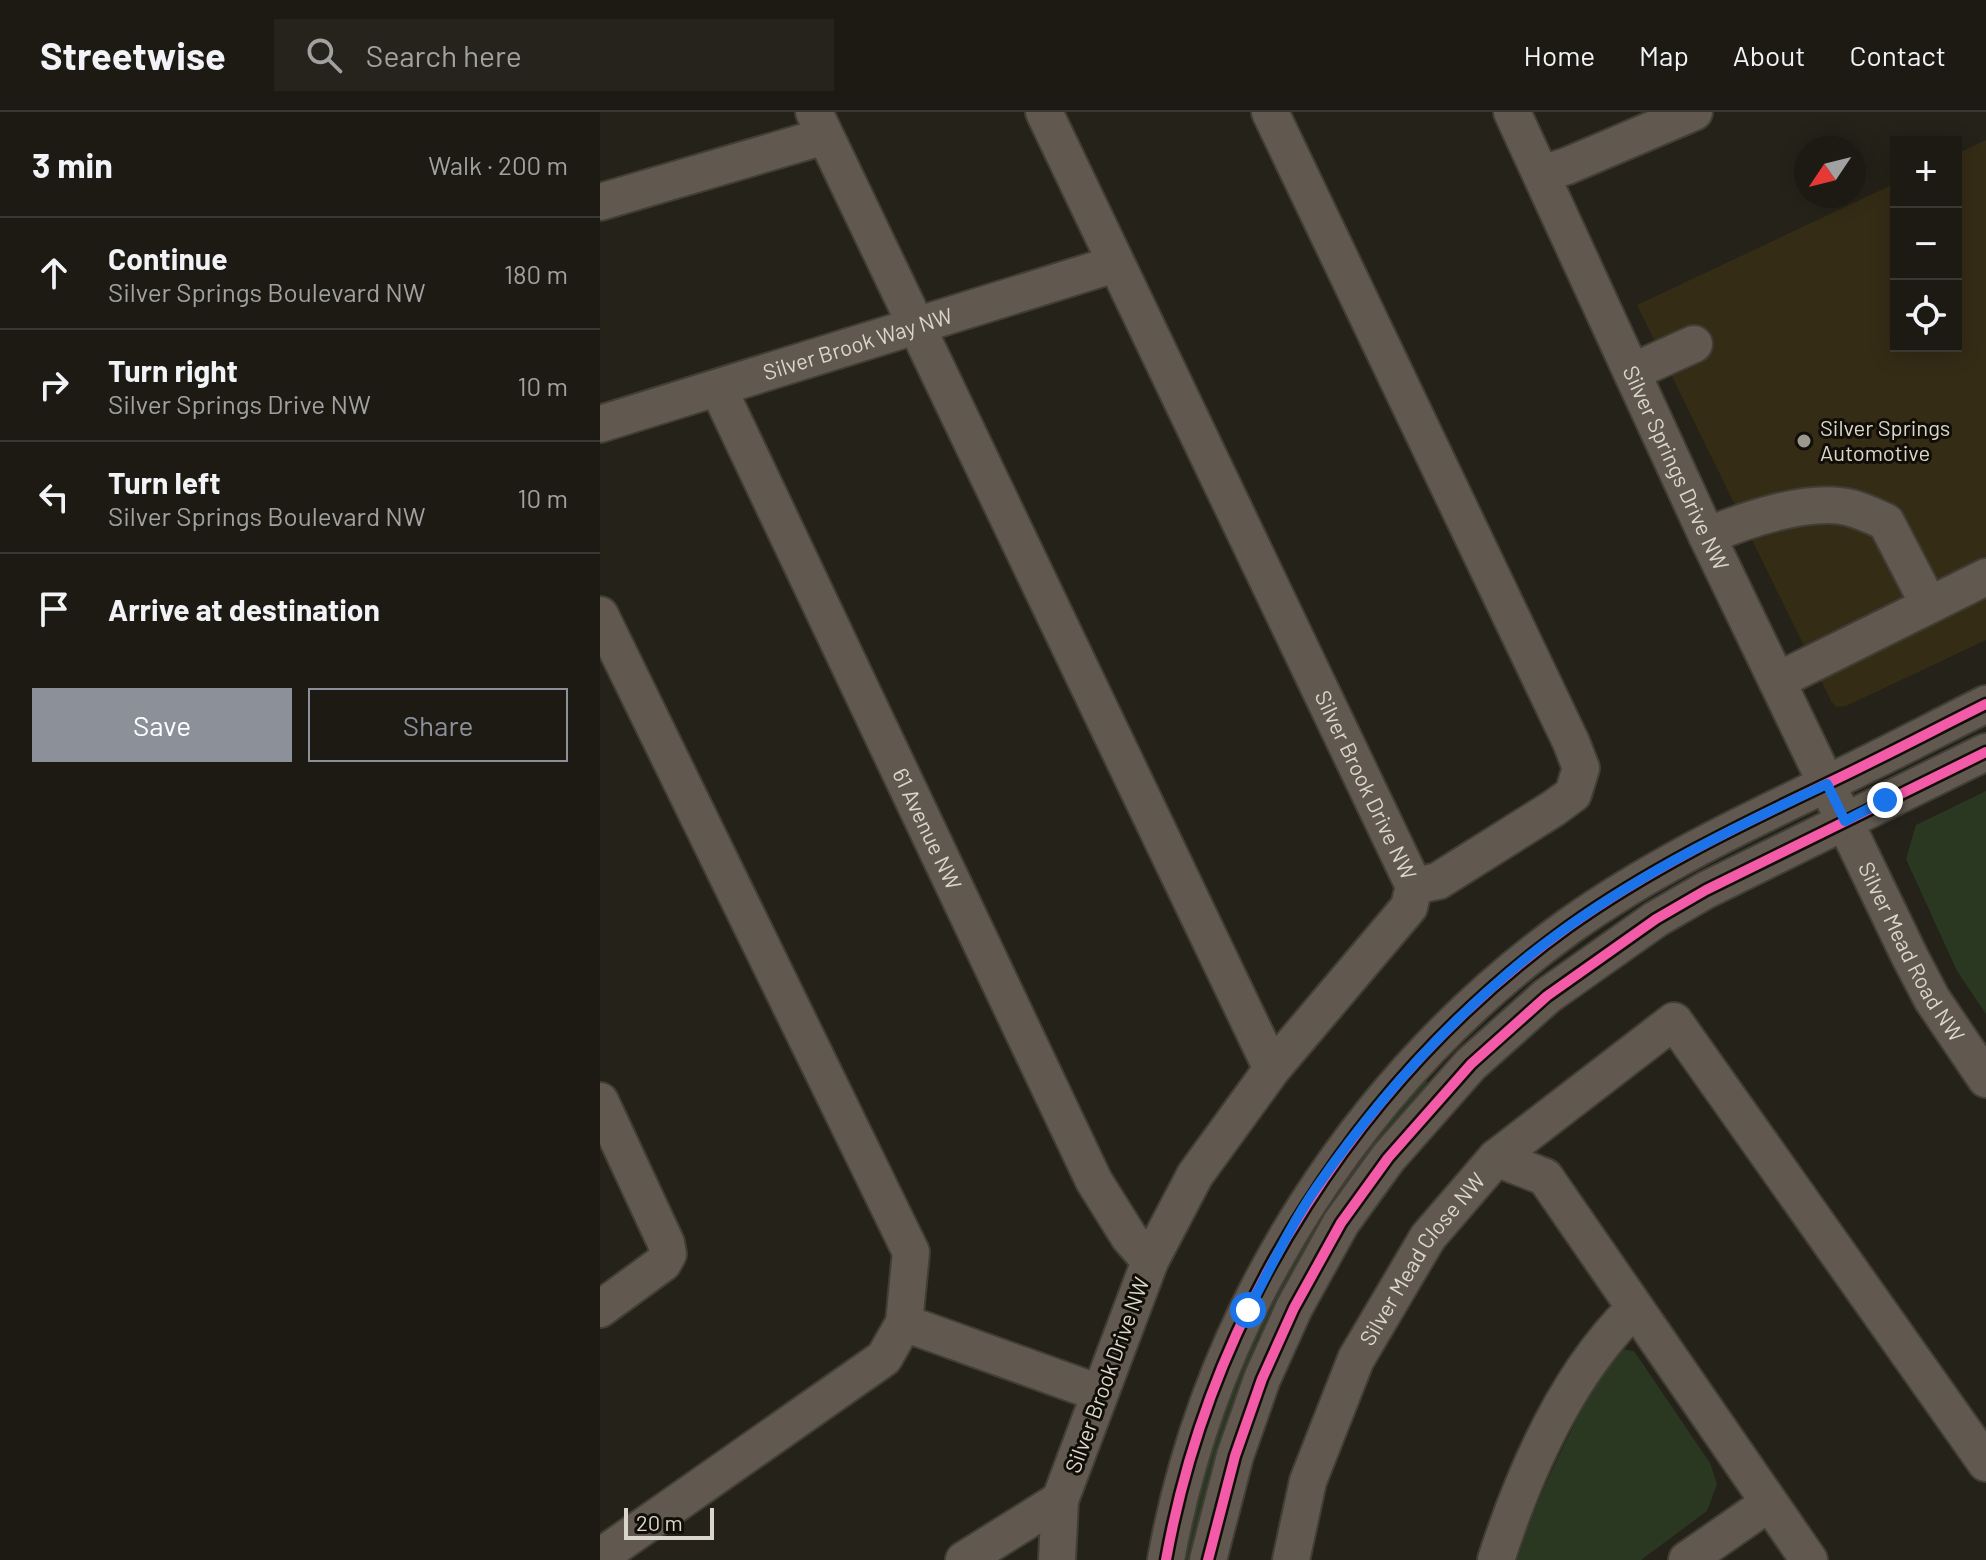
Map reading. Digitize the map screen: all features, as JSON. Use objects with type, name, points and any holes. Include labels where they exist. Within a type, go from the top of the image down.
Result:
[{"type":"street","name":"Silver Brook Drive NW","points":[[1044,112],[1414,886],[1409,907],[1272,1069],[1195,1175],[1150,1261],[1060,1500],[1057,1560]]},
{"type":"street","points":[[1270,112],[1581,768],[1573,794],[1554,808],[1438,881],[1414,886]]},
{"type":"street","name":"Silver Springs Drive NW","points":[[1512,112],[1707,536],[1845,821]]},
{"type":"street","points":[[1541,174],[1694,112]]},
{"type":"street","points":[[600,202],[820,124],[1272,1069]]},
{"type":"street","name":"Silver Brook Way NW","points":[[600,424],[1115,264]]},
{"type":"street","points":[[1632,372],[1694,344]]},
{"type":"street","name":"61 Avenue NW","points":[[718,388],[1094,1181],[1129,1237],[1150,1261]]},
{"type":"street","points":[[1707,536],[1780,511],[1849,507],[1886,522],[1929,605]]},
{"type":"street","points":[[1777,681],[1986,577]]},
{"type":"street","points":[[600,615],[911,1252],[904,1323],[884,1358],[600,1557]]},
{"type":"street","points":[[1166,1560],[1174,1515],[1196,1439],[1224,1360],[1248,1310],[1315,1189],[1409,1072],[1465,1012],[1507,974],[1570,926],[1708,842],[1986,704]]},
{"type":"street","points":[[1208,1560],[1235,1456],[1262,1379],[1294,1308],[1341,1223],[1388,1158],[1471,1064],[1547,996],[1656,919],[1706,890],[1986,752]]},
{"type":"street","name":"Silver Mead Road NW","points":[[1845,821],[1932,999],[1986,1079]]},
{"type":"street","points":[[1496,1158],[1674,1021],[1986,1463]]},
{"type":"street","points":[[600,1101],[666,1243],[668,1254],[663,1263],[600,1309]]},
{"type":"street","name":"Silver Mead Close NW","points":[[1291,1560],[1308,1481],[1356,1359],[1428,1237],[1496,1158],[1545,1177],[1809,1560]]},
{"type":"street","points":[[1496,1560],[1512,1511],[1544,1441],[1584,1369],[1618,1324],[1634,1309]]},
{"type":"street","points":[[904,1323],[1099,1393]]},
{"type":"street","points":[[964,1560],[1060,1500]]},
{"type":"street","points":[[1687,1560],[1769,1503]]},
{"type":"shaded area","points":[[1986,140],[1986,640],[1846,706],[1837,707],[1831,701],[1637,305],[1843,208],[1866,208],[1866,197],[1890,186],[1890,352],[1962,352],[1962,151]]},
{"type":"green space","points":[[1986,791],[1986,1014],[1957,971],[1906,859],[1916,825]]},
{"type":"green space","points":[[1418,1074],[1430,1084],[1358,1183],[1198,1560],[1177,1560],[1192,1493],[1278,1275]]},
{"type":"green space","points":[[1621,1349],[1634,1351],[1710,1463],[1717,1484],[1707,1511],[1641,1560],[1517,1560],[1570,1432],[1609,1358]]},
{"type":"cycle path","points":[[1166,1560],[1188,1467],[1219,1376],[1258,1289],[1306,1206],[1362,1127],[1424,1054],[1493,987],[1598,906],[1725,833],[1986,704]]},
{"type":"cycle path","points":[[1208,1560],[1235,1456],[1262,1379],[1294,1308],[1341,1223],[1388,1158],[1471,1064],[1547,996],[1656,919],[1706,890],[1986,752]]},
{"type":"place","name":"Silver Springs Automotive","points":[[1804,441]]},
{"type":"route","points":[[1248,1310],[1315,1189],[1360,1130],[1465,1012],[1507,974],[1570,926],[1642,881],[1708,842],[1783,804],[1827,784],[1845,821],[1885,800]]}]
